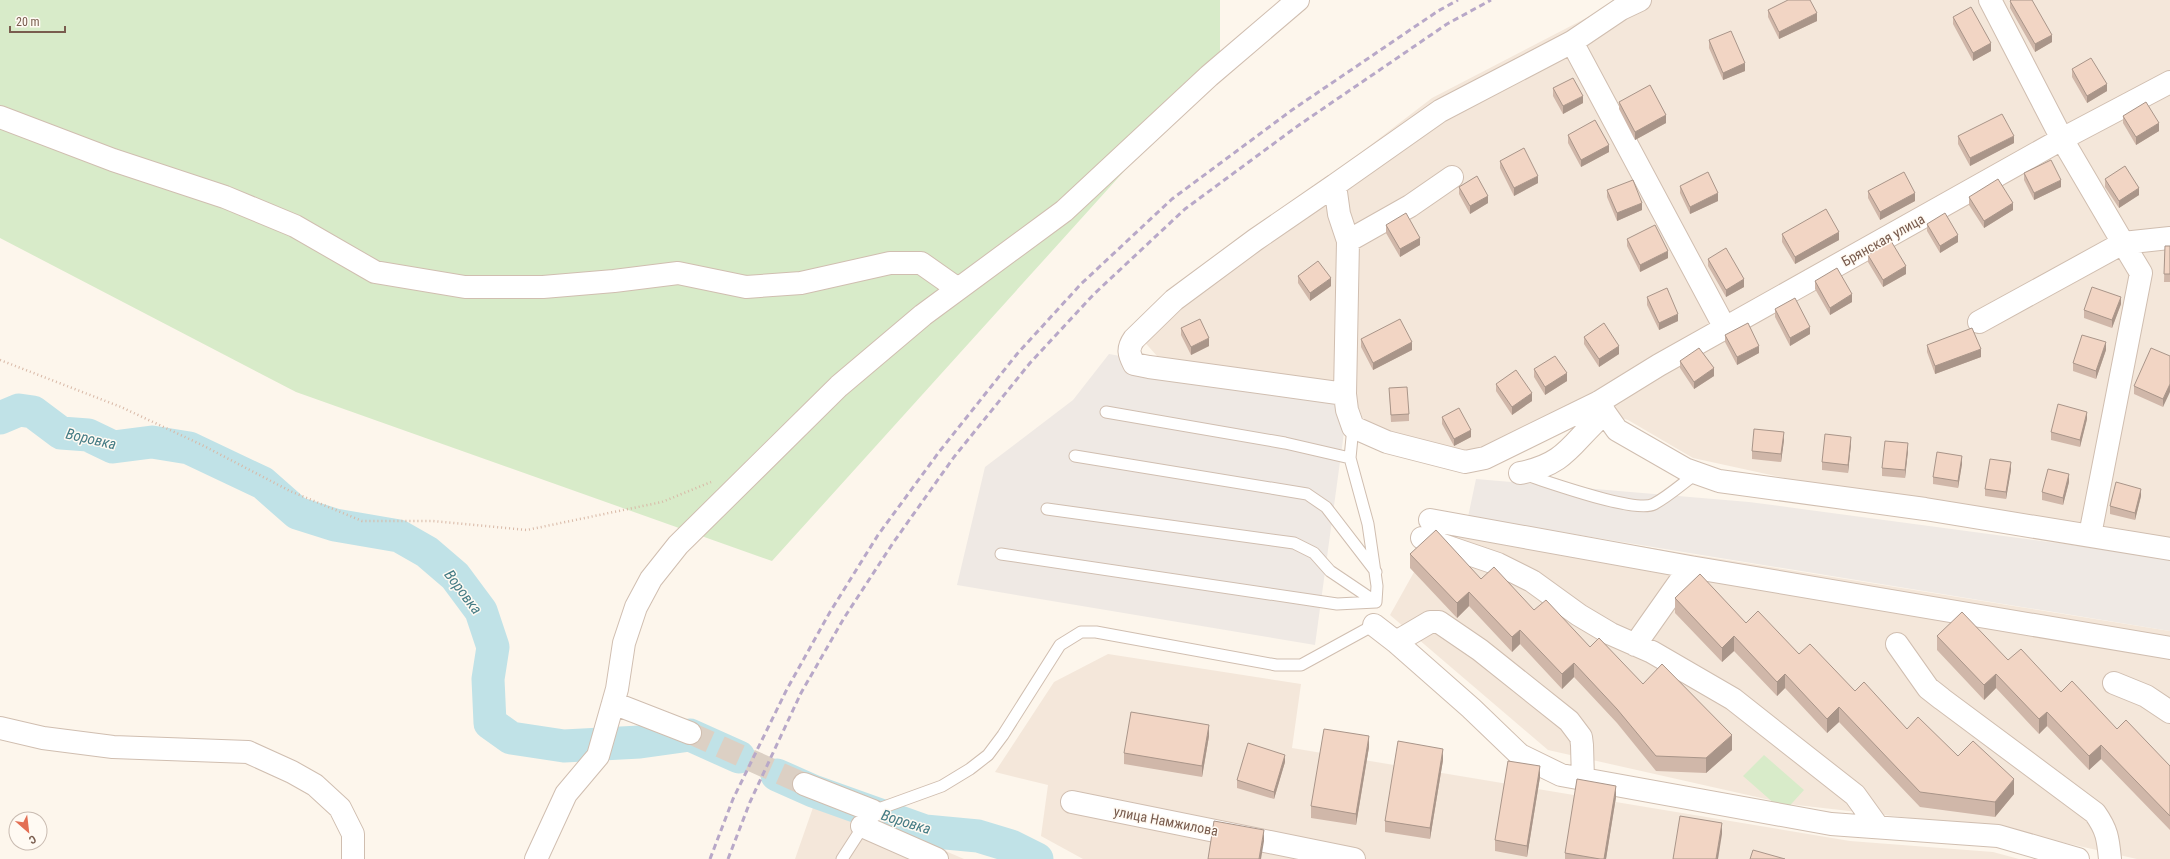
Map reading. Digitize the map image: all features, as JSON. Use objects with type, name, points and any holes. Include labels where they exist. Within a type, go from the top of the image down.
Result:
[{"type":"street","points":[[536,859],[566,794],[598,756],[612,703],[624,643],[636,607],[651,579],[678,545],[839,386],[923,315],[1064,211],[1208,76],[1298,0]]},
{"type":"street","points":[[1345,394],[1149,367],[1134,364],[1128,353],[1134,339],[1174,300],[1255,240],[1440,111],[1572,42],[1621,10],[1640,0]]},
{"type":"street","points":[[1990,0],[2062,139],[2141,273],[2090,535]]},
{"type":"street","points":[[1572,42],[1725,328]]},
{"type":"street","name":"Брянская улица","points":[[1602,408],[1659,364],[2062,139],[2170,82]]},
{"type":"street","points":[[0,117],[113,160],[225,197],[295,226],[375,272],[465,287],[543,287],[614,282],[678,273],[746,287],[800,283],[890,263],[921,263],[958,289]]},
{"type":"street","points":[[1348,241],[1410,206],[1452,177]]},
{"type":"street","points":[[1335,185],[1339,214],[1348,241],[1345,394],[1347,410],[1353,426],[1387,442],[1464,462],[1485,458],[1602,408]]},
{"type":"street","points":[[1980,322],[2123,243],[2170,238]]},
{"type":"street","points":[[1602,408],[1617,430],[1685,469],[1719,481],[1925,509],[2170,549]]},
{"type":"street","points":[[1520,473],[1538,469],[1559,459],[1602,408]]},
{"type":"street","points":[[1878,827],[1855,795],[1733,699],[1579,616],[1532,581],[1426,529],[1690,567],[2170,648]]},
{"type":"street","points":[[1635,645],[1690,567]]},
{"type":"street","points":[[1396,642],[1430,622],[1439,622],[1480,650],[1569,721],[1580,737],[1583,780]]},
{"type":"street","points":[[1374,625],[1396,642],[1471,708],[1520,755],[1561,775],[1831,824],[1998,836],[2078,859]]},
{"type":"street","points":[[1897,644],[1928,688],[2095,813],[2104,825],[2107,834],[2110,859]]},
{"type":"street","points":[[2114,683],[2146,696],[2170,712]]},
{"type":"street","points":[[612,703],[690,732]]},
{"type":"street","points":[[0,728],[43,738],[113,747],[248,752],[292,772],[315,785],[340,808],[353,834],[353,859]]},
{"type":"street","points":[[804,784],[866,821],[937,859]]},
{"type":"street","name":"улица Намжилова","points":[[1072,802],[1354,859]]},
{"type":"lane","points":[[1106,412],[1285,443],[1350,458]]},
{"type":"lane","points":[[1353,426],[1350,458],[1368,524],[1378,586],[1376,602]]},
{"type":"lane","points":[[1075,456],[1307,494],[1326,507],[1376,572]]},
{"type":"lane","points":[[1520,473],[1600,498],[1632,505],[1653,505],[1696,473]]},
{"type":"lane","points":[[1047,509],[1294,543],[1314,552],[1330,571],[1376,602]]},
{"type":"lane","points":[[1001,554],[1337,604],[1376,602]]},
{"type":"lane","points":[[842,859],[866,821],[942,786],[970,769],[988,755],[1003,735],[1060,645],[1081,632],[1096,632],[1276,666],[1287,666],[1301,664],[1374,625]]},
{"type":"path","points":[[0,360],[121,407],[202,445],[290,491],[362,521],[433,521],[526,530],[662,502],[717,480]]},
{"type":"shaded area","points":[[1621,0],[2170,0],[2170,539],[2008,519],[1789,479],[1693,458],[1628,420],[1583,407],[1467,456],[1370,437],[1350,385],[1238,370],[1157,356],[1132,328],[1432,98]]},
{"type":"shaded area","points":[[1109,354],[1349,396],[1315,645],[957,585],[985,467],[1073,400]]},
{"type":"shaded area","points":[[1476,479],[1749,502],[2170,558],[2170,631],[1468,517]]},
{"type":"shaded area","points":[[1446,515],[2170,631],[2170,859],[2137,859],[1998,828],[1788,804],[1548,750],[1390,615]]},
{"type":"shaded area","points":[[1108,654],[1301,684],[1292,748],[1850,841],[1993,852],[2019,859],[1083,859],[1041,836],[1048,785],[995,772],[1054,682]]},
{"type":"shaded area","points":[[817,796],[964,859],[795,859]]},
{"type":"green space","points":[[0,0],[1220,0],[1220,65],[772,561],[296,392],[0,238]]},
{"type":"green space","points":[[1764,755],[1804,790],[1784,812],[1743,776]]},
{"type":"building","points":[[1788,0],[1810,0],[1817,13],[1779,32],[1768,10]]},
{"type":"building","points":[[2032,0],[2052,35],[2035,44],[2010,1]]},
{"type":"building","points":[[1971,7],[1991,43],[1973,53],[1953,17]]},
{"type":"building","points":[[1731,31],[1745,63],[1723,73],[1709,40]]},
{"type":"building","points":[[2091,58],[2107,84],[2087,96],[2072,69]]},
{"type":"building","points":[[1573,78],[1583,96],[1563,106],[1553,88]]},
{"type":"building","points":[[1650,85],[1666,115],[1635,132],[1619,102]]},
{"type":"building","points":[[2146,102],[2159,123],[2136,137],[2123,116]]},
{"type":"building","points":[[2002,114],[2014,136],[1970,158],[1958,136]]},
{"type":"building","points":[[1595,120],[1609,145],[1581,160],[1568,135]]},
{"type":"building","points":[[1524,148],[1538,176],[1514,188],[1500,161]]},
{"type":"building","points":[[2051,160],[2061,180],[2034,193],[2024,173]]},
{"type":"building","points":[[2125,166],[2139,188],[2119,201],[2105,179]]},
{"type":"building","points":[[1708,172],[1718,193],[1690,207],[1680,186]]},
{"type":"building","points":[[1904,172],[1915,193],[1880,212],[1868,191]]},
{"type":"building","points":[[1477,176],[1488,196],[1470,206],[1459,187]]},
{"type":"building","points":[[1998,179],[2013,203],[1984,221],[1969,197]]},
{"type":"building","points":[[1633,180],[1642,203],[1617,213],[1607,190]]},
{"type":"building","points":[[1826,209],[1839,232],[1795,257],[1782,234]]},
{"type":"building","points":[[1406,213],[1420,238],[1400,249],[1386,225]]},
{"type":"building","points":[[1945,213],[1958,235],[1940,246],[1927,224]]},
{"type":"building","points":[[1655,225],[1668,251],[1640,265],[1627,239]]},
{"type":"building","points":[[1891,241],[1906,266],[1883,280],[1868,255]]},
{"type":"building","points":[[2165,246],[2170,246],[2170,274],[2164,274]]},
{"type":"building","points":[[1726,248],[1744,279],[1726,290],[1708,259]]},
{"type":"building","points":[[1318,261],[1331,278],[1310,293],[1298,276]]},
{"type":"building","points":[[1837,268],[1852,294],[1830,308],[1815,281]]},
{"type":"building","points":[[2092,287],[2121,297],[2112,320],[2084,310]]},
{"type":"building","points":[[1667,288],[1678,314],[1659,323],[1647,297]]},
{"type":"building","points":[[1795,298],[1810,327],[1790,338],[1775,309]]},
{"type":"building","points":[[1200,319],[1209,338],[1191,347],[1181,328]]},
{"type":"building","points":[[1400,319],[1412,342],[1373,363],[1361,339]]},
{"type":"building","points":[[1604,323],[1619,346],[1599,359],[1584,337]]},
{"type":"building","points":[[1748,323],[1759,346],[1737,357],[1725,335]]},
{"type":"building","points":[[1972,328],[1981,349],[1935,366],[1927,345]]},
{"type":"building","points":[[2082,335],[2106,342],[2096,371],[2073,363]]},
{"type":"building","points":[[1699,348],[1714,368],[1694,382],[1680,361]]},
{"type":"building","points":[[2151,348],[2170,356],[2170,384],[2163,399],[2134,386]]},
{"type":"building","points":[[1555,356],[1567,373],[1545,387],[1534,369]]},
{"type":"building","points":[[1516,370],[1532,393],[1512,407],[1496,384]]},
{"type":"building","points":[[1407,387],[1409,414],[1391,415],[1389,388]]},
{"type":"building","points":[[2058,404],[2087,412],[2080,440],[2051,432]]},
{"type":"building","points":[[1459,408],[1471,430],[1454,439],[1442,417]]},
{"type":"building","points":[[1754,429],[1784,432],[1781,454],[1752,451]]},
{"type":"building","points":[[1825,434],[1851,437],[1848,465],[1822,462]]},
{"type":"building","points":[[1885,441],[1908,443],[1905,470],[1882,468]]},
{"type":"building","points":[[1937,452],[1962,456],[1958,481],[1933,477]]},
{"type":"building","points":[[1990,459],[2011,462],[2006,492],[1985,489]]},
{"type":"building","points":[[2048,469],[2069,474],[2063,498],[2042,492]]},
{"type":"building","points":[[2116,482],[2141,489],[2135,513],[2110,506]]},
{"type":"building","points":[[1436,530],[1481,579],[1494,567],[1534,610],[1546,600],[1590,647],[1599,638],[1643,684],[1662,664],[1732,735],[1706,758],[1656,756],[1617,709],[1574,663],[1562,674],[1520,630],[1512,637],[1469,592],[1457,603],[1410,554]]},
{"type":"building","points":[[1700,574],[1746,623],[1758,611],[1799,654],[1810,644],[1855,691],[1864,682],[1907,729],[1918,717],[1958,756],[1973,741],[2014,779],[1995,802],[1920,792],[1839,707],[1827,719],[1785,674],[1777,682],[1734,636],[1722,648],[1675,598]]},
{"type":"building","points":[[1962,612],[2008,660],[2021,649],[2061,692],[2072,681],[2117,729],[2126,720],[2170,766],[2170,816],[2101,745],[2089,756],[2047,712],[2039,719],[1996,674],[1984,685],[1937,636]]},
{"type":"building","points":[[1131,712],[1209,725],[1202,766],[1124,753]]},
{"type":"building","points":[[1324,729],[1369,736],[1356,814],[1311,806]]},
{"type":"building","points":[[1398,741],[1443,749],[1430,828],[1385,821]]},
{"type":"building","points":[[1248,743],[1285,755],[1274,792],[1237,780]]},
{"type":"building","points":[[1508,761],[1540,766],[1527,846],[1495,840]]},
{"type":"building","points":[[1577,779],[1616,786],[1604,859],[1565,853]]},
{"type":"building","points":[[1680,816],[1722,823],[1716,859],[1673,859]]},
{"type":"building","points":[[1214,821],[1264,830],[1259,859],[1208,859]]},
{"type":"building","points":[[1753,850],[1785,859],[1750,859]]},
{"type":"waterway","name":"Воровка","points":[[0,418],[19,410],[33,412],[61,433],[88,435],[113,447],[152,442],[189,448],[263,483],[297,513],[335,525],[399,536],[427,552],[455,576],[481,611],[493,647],[488,679],[490,723],[511,738],[564,746],[640,742],[690,735],[739,757]]},
{"type":"waterway","name":"Воровка","points":[[777,775],[813,791],[925,831],[978,836],[1011,846],[1037,859]]},
{"type":"tunnel","points":[[690,733],[804,784]]},
{"type":"railway","points":[[710,859],[733,799],[787,689],[830,612],[878,535],[939,452],[1017,354],[1081,284],[1172,199],[1292,110],[1438,11],[1458,0]]},
{"type":"railway","points":[[728,859],[750,802],[801,693],[844,618],[893,543],[954,457],[1030,363],[1094,294],[1185,209],[1299,125],[1447,24],[1491,0]]}]
